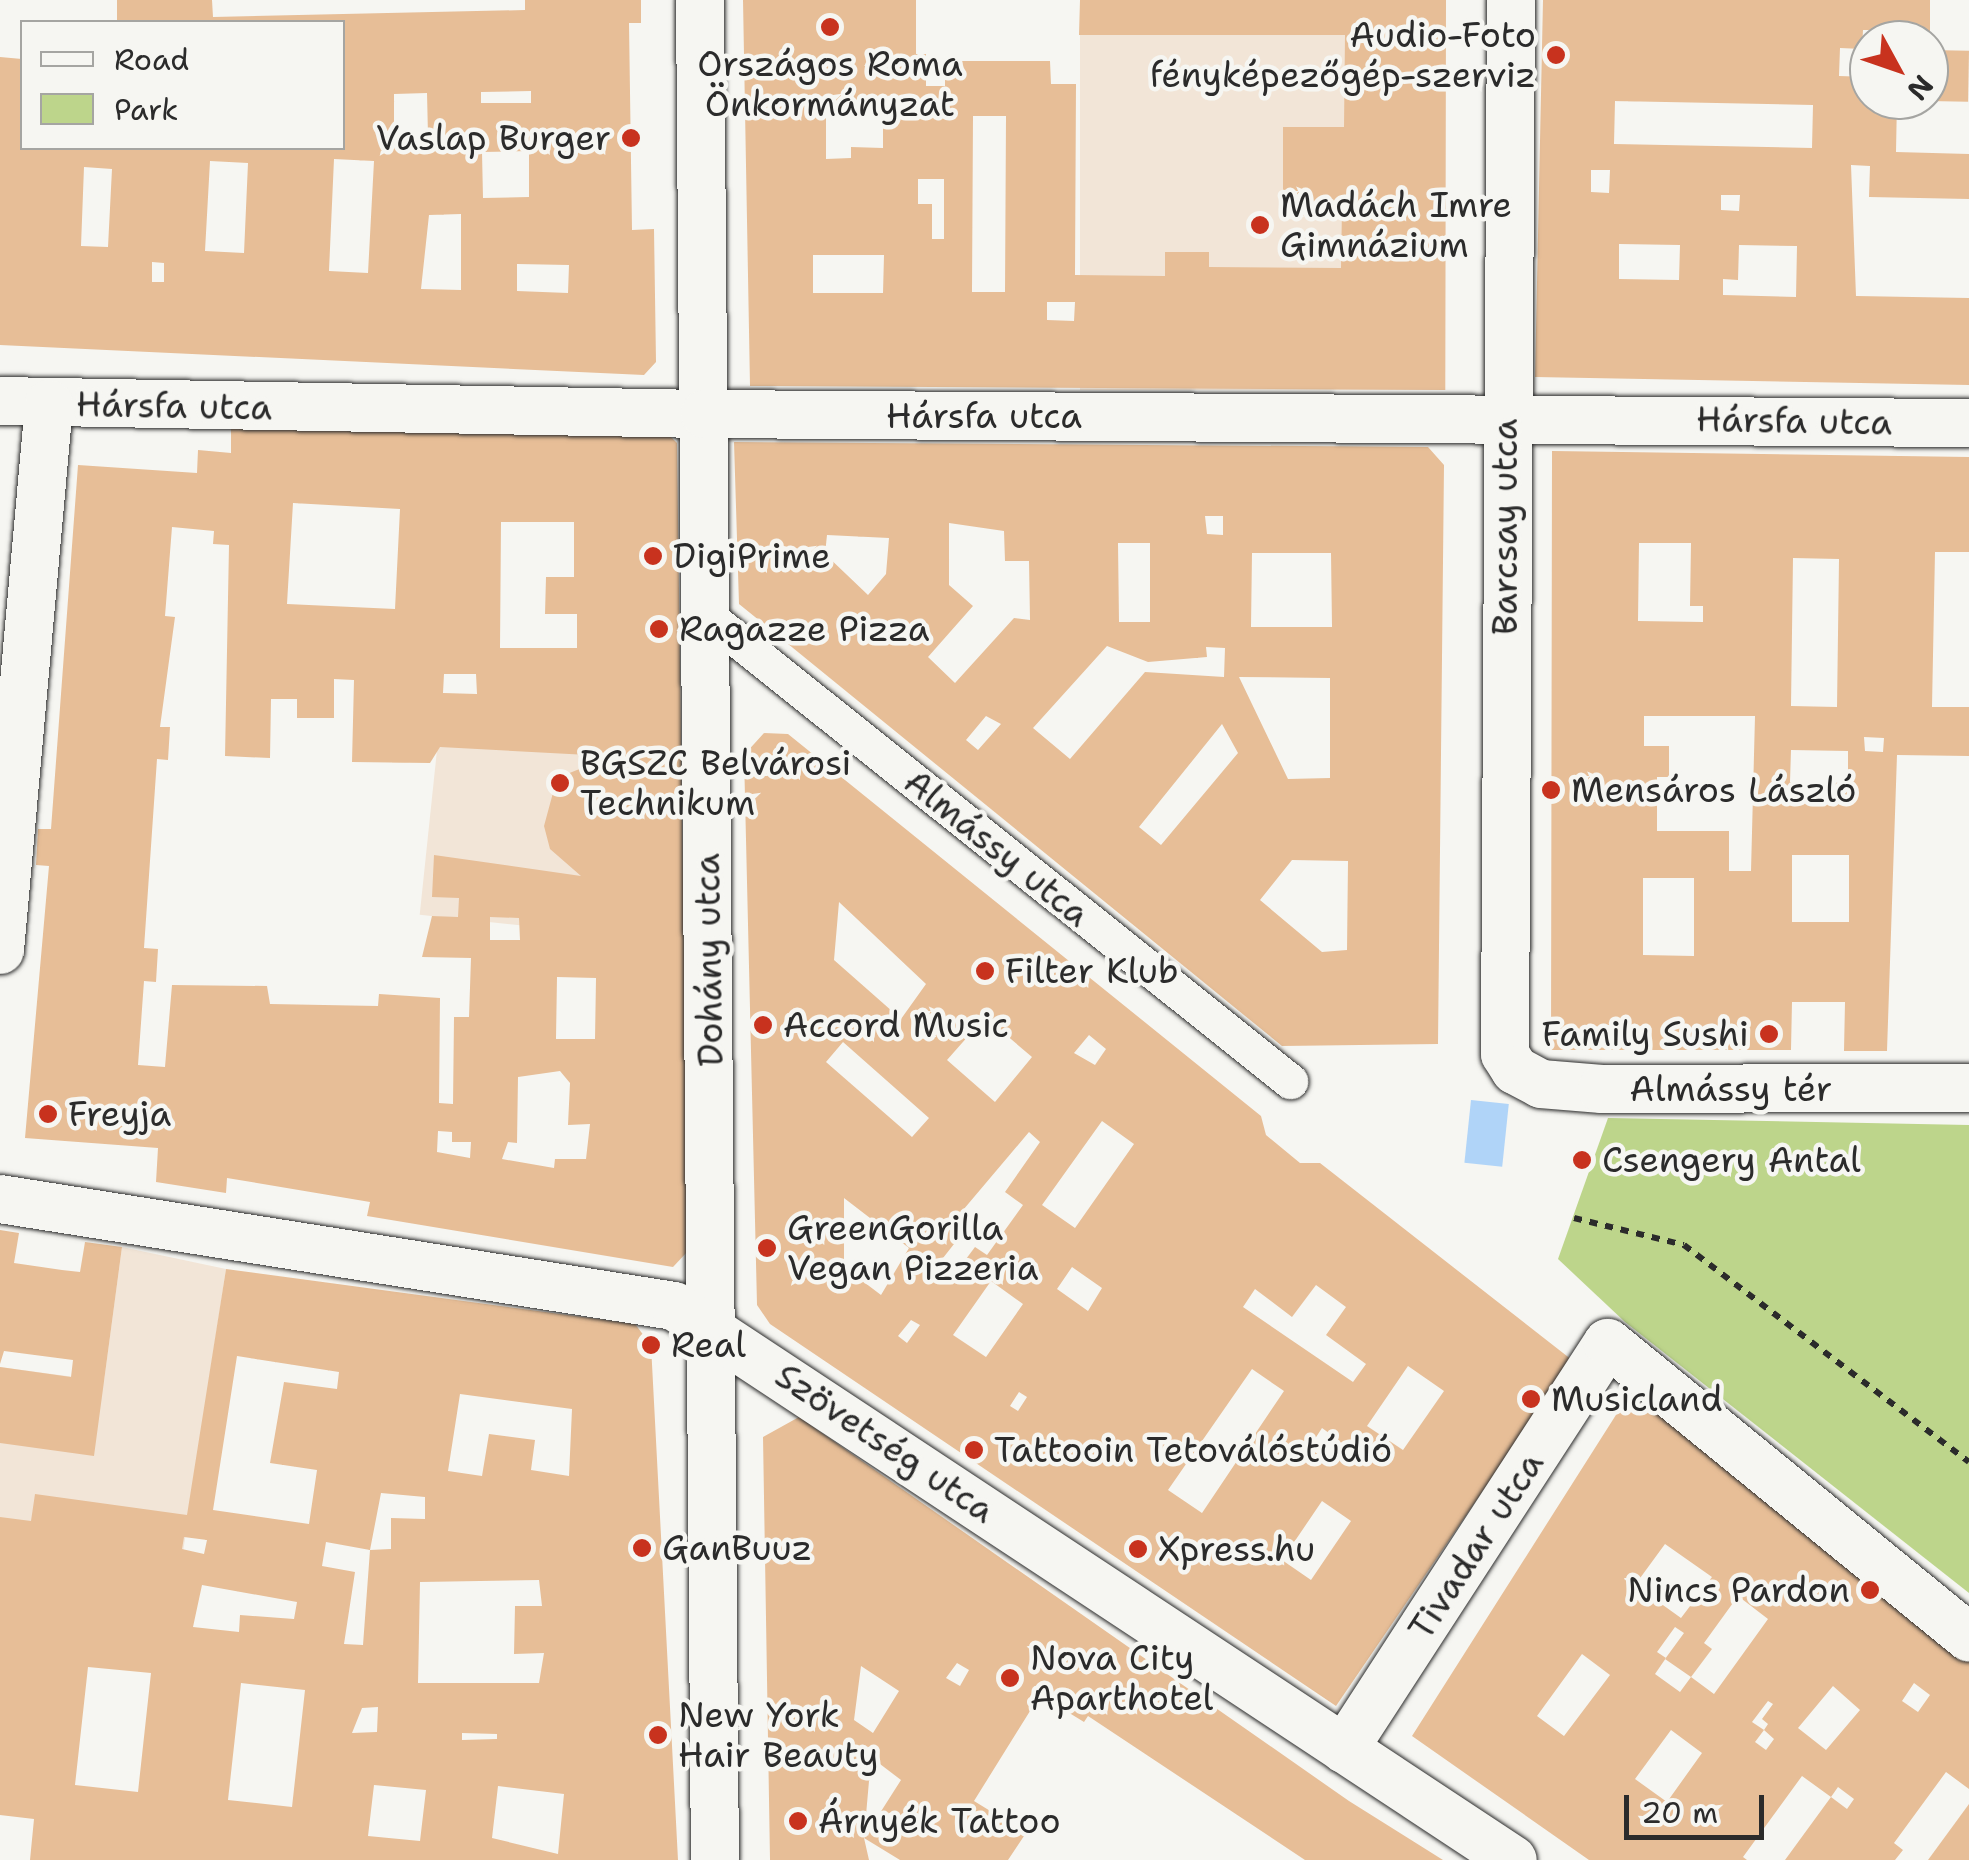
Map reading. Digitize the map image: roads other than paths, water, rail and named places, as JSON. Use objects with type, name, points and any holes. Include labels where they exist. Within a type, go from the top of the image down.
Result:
[{"type":"street","name":"Dohány utca","points":[[700,0],[714,1329],[715,1860]]},
{"type":"street","name":"Barcsay utca","points":[[1506,1054],[1504,418],[1511,0]]},
{"type":"street","name":"Hársfa utca","points":[[0,401],[704,414],[1969,423]]},
{"type":"street","points":[[0,950],[50,404]]},
{"type":"street","name":"Almássy utca","points":[[705,614],[1290,1081]]},
{"type":"street","name":"Almássy tér","points":[[1506,1054],[1515,1070],[1540,1084],[1602,1089],[1969,1088]]},
{"type":"street","name":"Szövetség utca","points":[[0,1199],[674,1306],[1513,1860]]},
{"type":"street","name":"Tivadar utca","points":[[1344,1749],[1608,1343],[1969,1637]]},
{"type":"water","points":[[1471,1100],[1509,1104],[1502,1167],[1464,1163]]},
{"type":"place","name":"Országos Roma Önkormányzat","points":[[830,27]]},
{"type":"place","name":"Audio-Foto fényképezőgép-szerviz","points":[[1556,55]]},
{"type":"place","name":"Vaslap Burger","points":[[631,138]]},
{"type":"place","name":"Madách Imre Gimnázium","points":[[1260,225]]},
{"type":"place","name":"DigiPrime","points":[[653,556]]},
{"type":"place","name":"Ragazze Pizza","points":[[659,629]]},
{"type":"place","name":"BGSZC Belvárosi Technikum","points":[[560,783]]},
{"type":"place","name":"Mensáros László","points":[[1551,790]]},
{"type":"place","name":"Filter Klub","points":[[985,971]]},
{"type":"place","name":"Accord Music","points":[[763,1025]]},
{"type":"place","name":"Family Sushi","points":[[1769,1034]]},
{"type":"place","name":"Freyja","points":[[48,1114]]},
{"type":"place","name":"Csengery Antal","points":[[1582,1160]]},
{"type":"place","name":"GreenGorilla Vegan Pizzeria","points":[[767,1248]]},
{"type":"place","name":"Real","points":[[651,1345]]},
{"type":"place","name":"Musicland","points":[[1531,1399]]},
{"type":"place","name":"Tattooin Tetoválóstúdió","points":[[974,1450]]},
{"type":"place","name":"GanBuuz","points":[[642,1548]]},
{"type":"place","name":"Xpress.hu","points":[[1138,1549]]},
{"type":"place","name":"Nincs Pardon","points":[[1870,1590]]},
{"type":"place","name":"Nova City Aparthotel","points":[[1010,1678]]},
{"type":"place","name":"New York Hair Beauty","points":[[658,1735]]},
{"type":"place","name":"Árnyék Tattoo","points":[[798,1821]]}]
